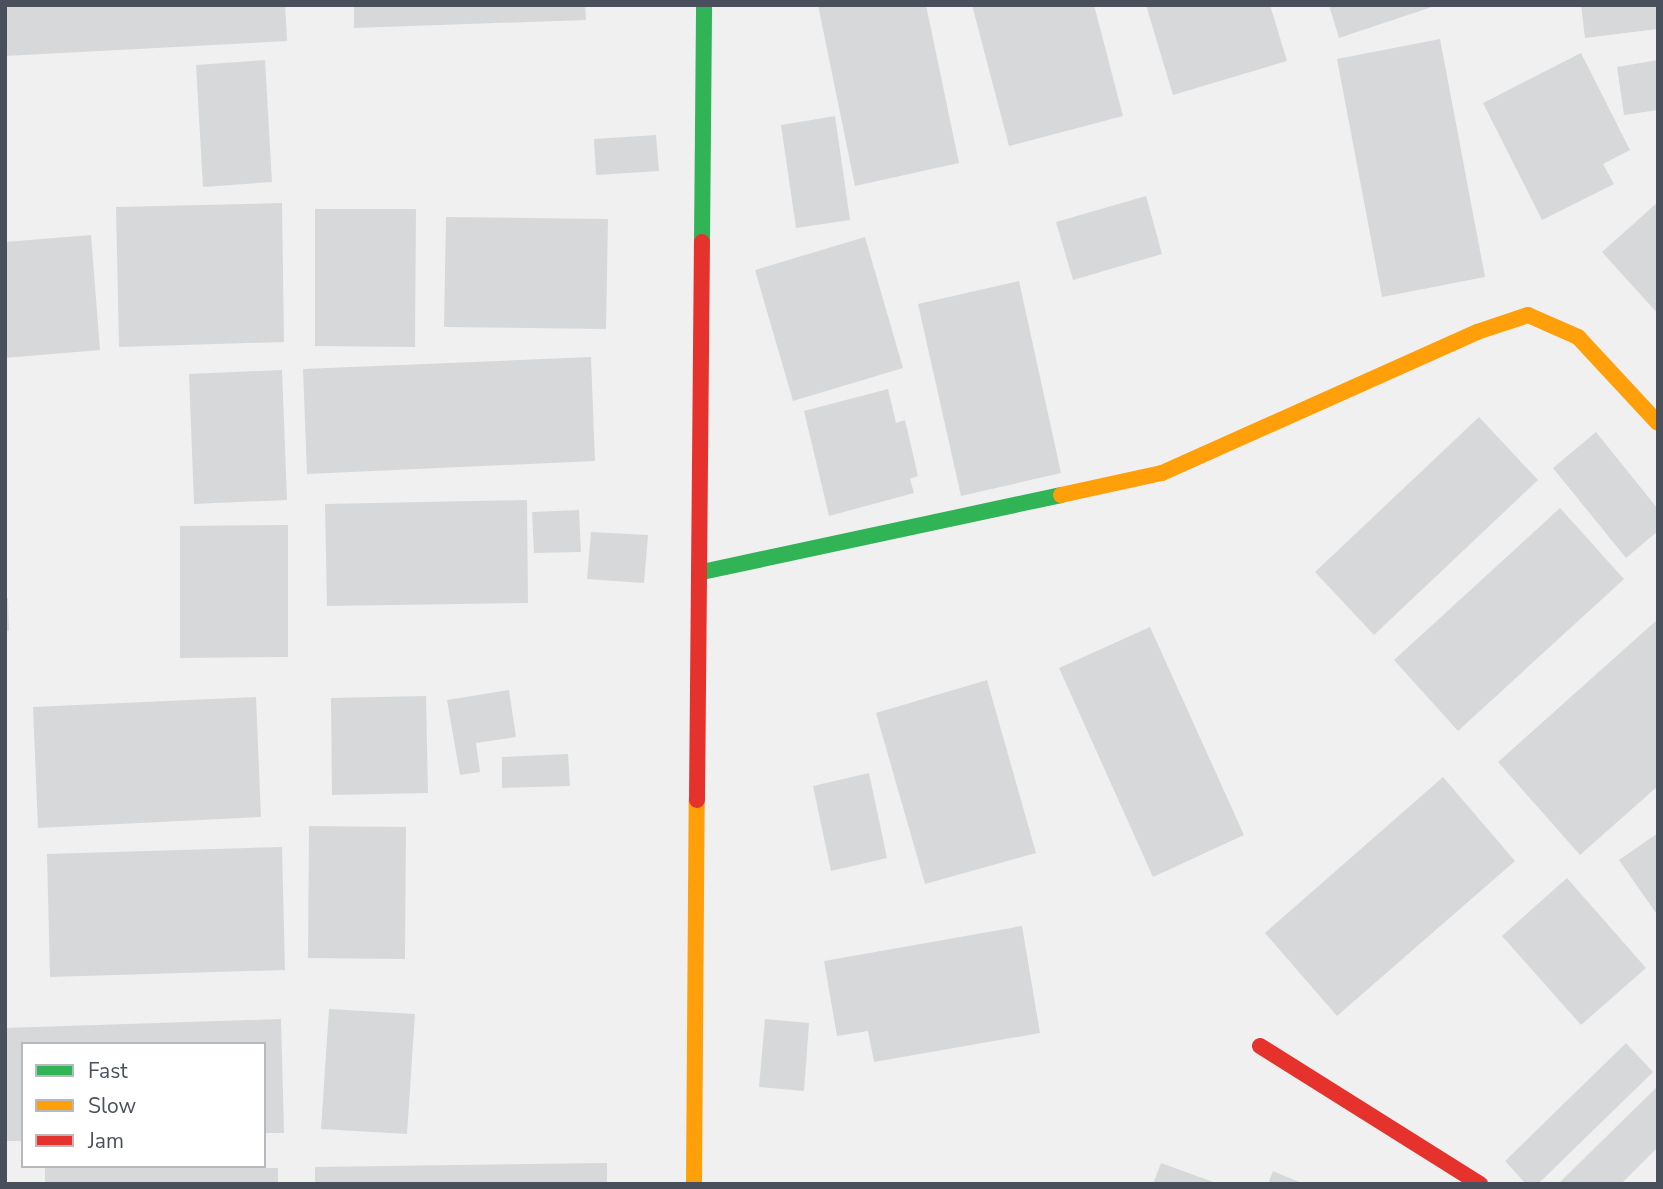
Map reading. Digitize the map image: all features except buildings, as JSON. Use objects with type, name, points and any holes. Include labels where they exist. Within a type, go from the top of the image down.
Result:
[{"type":"street","points":[[694,1184],[702,572],[704,5]]},
{"type":"street","points":[[702,572],[1162,473],[1477,332],[1528,315],[1578,337],[1658,423]]},
{"type":"street","points":[[1260,1046],[1480,1184]]},
{"type":"traffic: fast","points":[[702,242],[704,5]]},
{"type":"traffic: fast","points":[[702,572],[1061,495]]},
{"type":"traffic: slow","points":[[1061,495],[1162,473],[1477,332],[1528,315],[1578,337],[1658,423]]},
{"type":"traffic: slow","points":[[694,1184],[697,800]]},
{"type":"traffic: jam","points":[[697,800],[702,242]]},
{"type":"traffic: jam","points":[[1260,1046],[1480,1184]]}]
